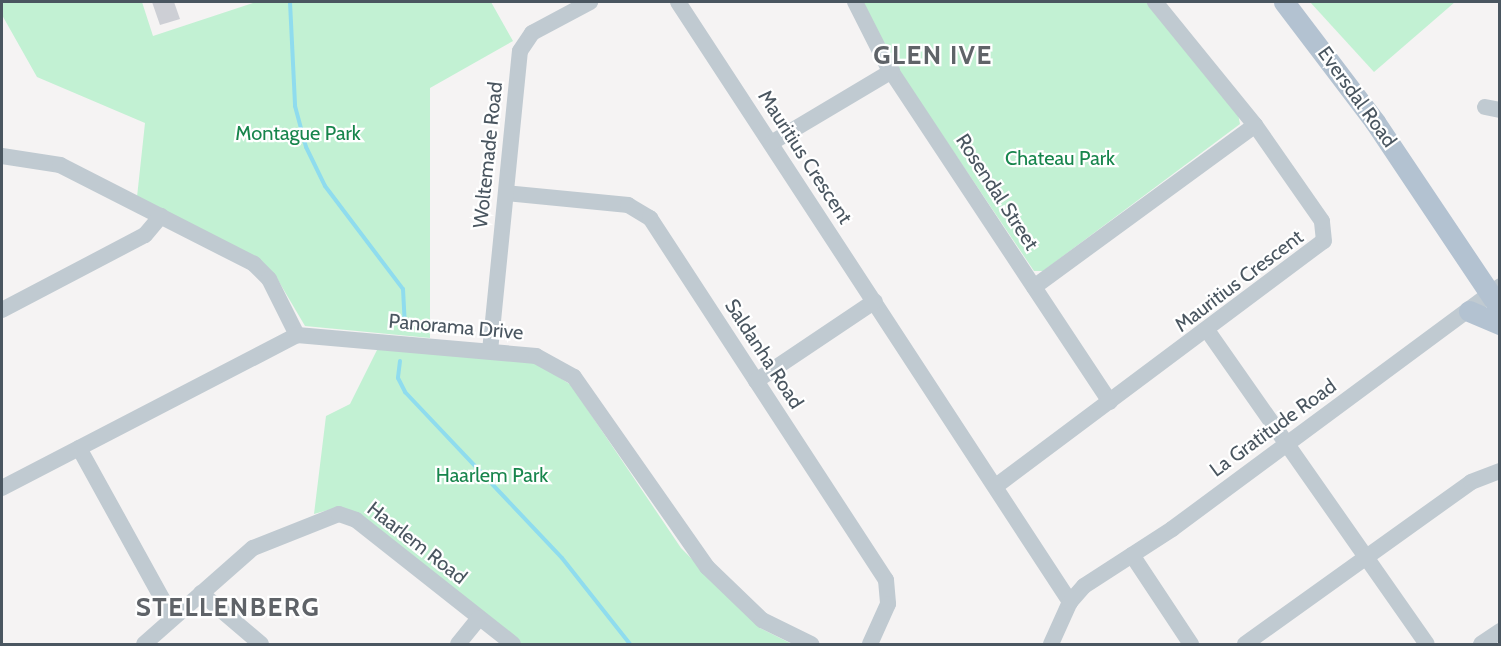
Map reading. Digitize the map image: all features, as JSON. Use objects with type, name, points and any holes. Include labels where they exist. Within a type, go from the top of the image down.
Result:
[{"type":"main road","name":"Eversdal Road","points":[[1284,2],[1497,294]]},
{"type":"main road","points":[[1469,311],[1500,324]]},
{"type":"street","name":"Woltemade Road","points":[[490,351],[522,46],[532,33],[590,2]]},
{"type":"street","name":"Mauritius Crescent","points":[[678,2],[1070,602]]},
{"type":"street","name":"Rosendal Street","points":[[855,2],[892,71],[1110,402]]},
{"type":"street","name":"Mauritius Crescent","points":[[996,486],[1318,250],[1325,235],[1322,220],[1255,125],[1155,2]]},
{"type":"street","points":[[771,143],[892,71]]},
{"type":"street","points":[[1034,287],[1255,125]]},
{"type":"street","points":[[2,156],[60,165],[259,268],[297,335],[2,489]]},
{"type":"street","name":"Saldanha Road","points":[[506,193],[641,210],[886,580],[888,604],[870,645]]},
{"type":"street","points":[[2,310],[145,235],[161,216]]},
{"type":"street","name":"La Gratitude Road","points":[[1070,602],[1084,586],[1132,555],[1469,311],[1497,294]]},
{"type":"street","points":[[756,381],[875,302]]},
{"type":"street","points":[[1207,330],[1427,645]]},
{"type":"street","name":"Panorama Drive","points":[[297,335],[543,357],[569,372],[698,557],[762,620],[811,645]]},
{"type":"street","points":[[79,448],[173,618]]},
{"type":"street","points":[[1245,645],[1471,482],[1500,471]]},
{"type":"street","name":"Haarlem Road","points":[[144,645],[260,544],[339,514],[356,520],[513,645]]},
{"type":"street","points":[[1132,555],[1191,645]]},
{"type":"street","points":[[201,593],[261,645]]},
{"type":"street","points":[[1051,645],[1070,602]]},
{"type":"street","points":[[458,645],[479,618]]},
{"type":"street","points":[[1481,645],[1500,631]]},
{"type":"green space","name":"Montague Park","points":[[2,2],[142,2],[153,36],[256,2],[491,2],[513,41],[430,88],[430,338],[305,326],[275,275],[137,197],[145,123],[37,77],[2,15]]},
{"type":"green space","name":"Chateau Park","points":[[862,2],[1146,2],[1237,109],[1240,124],[1043,271],[1034,271],[893,62]]},
{"type":"green space","points":[[1310,2],[1455,2],[1374,72]]},
{"type":"green space","name":"Haarlem Park","points":[[378,348],[537,363],[571,385],[681,548],[760,628],[792,644],[522,644],[358,515],[332,509],[314,514],[326,416],[350,404]]},
{"type":"building","points":[[152,2],[174,2],[180,19],[160,25]]},
{"type":"waterway","points":[[290,2],[295,106],[306,147],[325,186],[403,289],[405,326]]},
{"type":"waterway","points":[[400,361],[398,378],[405,392],[562,558],[630,644]]},
{"type":"district","name":"GLEN IVE","points":[[933,56]]},
{"type":"district","name":"STELLENBERG","points":[[228,608]]}]
